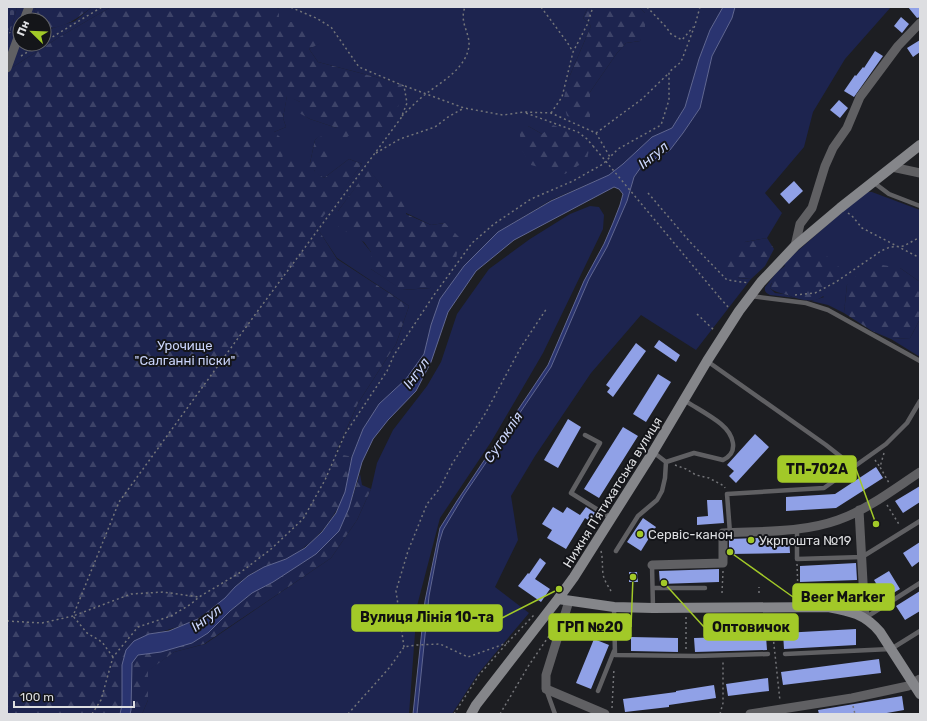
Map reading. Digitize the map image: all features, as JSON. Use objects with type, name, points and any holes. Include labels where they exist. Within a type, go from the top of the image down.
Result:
[{"type":"street","points":[[795,246],[800,224],[812,208],[825,166],[833,148],[847,128],[860,97],[898,46],[920,23]]},
{"type":"street","points":[[7,68],[13,52]]},
{"type":"street","name":"Нижня Пʼятихатська вулиця","points":[[471,714],[476,705],[558,599],[653,452],[707,361],[739,311],[761,282],[795,246],[840,208],[920,145]]},
{"type":"street","points":[[892,167],[920,173]]},
{"type":"street","points":[[652,565],[723,563],[723,533],[797,529],[838,520],[882,497],[920,472]]},
{"type":"street","points":[[859,510],[865,618]]},
{"type":"street","points":[[558,599],[614,607],[685,609],[828,607],[844,610],[865,618],[873,624],[917,681],[920,694]]},
{"type":"street","points":[[569,601],[546,675],[546,689],[605,714]]},
{"type":"street","points":[[750,714],[852,698],[908,686],[917,681]]},
{"type":"lane","points":[[873,182],[889,194],[920,206]]},
{"type":"lane","points":[[751,296],[784,299],[806,303],[828,310],[920,361]]},
{"type":"lane","points":[[707,361],[826,445],[854,467]]},
{"type":"lane","points":[[666,462],[694,453],[723,460],[728,458],[733,452],[734,446],[731,434],[722,424],[684,400]]},
{"type":"lane","points":[[730,533],[728,494],[824,488],[886,444],[907,423],[920,401]]},
{"type":"lane","points":[[585,435],[600,443],[571,493],[611,518]]},
{"type":"lane","points":[[653,452],[666,462]]},
{"type":"lane","points":[[616,551],[638,516],[657,500],[662,491],[666,462]]},
{"type":"lane","points":[[797,529],[797,559],[862,557],[920,521]]},
{"type":"lane","points":[[652,565],[653,608]]},
{"type":"lane","points":[[865,618],[920,583]]},
{"type":"lane","points":[[653,588],[705,588]]},
{"type":"lane","points":[[614,607],[615,654],[768,654]]},
{"type":"lane","points":[[785,654],[891,649],[920,631]]},
{"type":"lane","points":[[598,691],[615,647]]},
{"type":"lane","points":[[546,689],[555,714]]},
{"type":"path","points":[[52,37],[102,7]]},
{"type":"path","points":[[290,7],[316,18],[331,27],[359,67],[404,86],[464,108],[503,115],[524,112],[551,113],[596,133],[610,156]]},
{"type":"path","points":[[73,616],[119,502],[257,312],[401,118],[427,94],[446,80],[462,63],[469,46],[468,37],[463,23],[465,7]]},
{"type":"path","points":[[541,7],[574,52]]},
{"type":"path","points":[[551,113],[562,97],[574,52],[587,26],[593,7]]},
{"type":"path","points":[[647,7],[671,34],[682,40],[695,25]]},
{"type":"path","points":[[596,133],[642,99],[681,62],[700,7]]},
{"type":"path","points":[[21,55],[26,52]]},
{"type":"path","points":[[92,714],[101,700],[113,657],[138,627],[171,616],[241,572],[270,550],[303,519],[325,480],[345,434],[387,370],[394,355],[434,295],[472,243],[494,224],[531,200],[574,181],[603,164],[618,149],[661,125],[669,100],[669,72]]},
{"type":"path","points":[[401,118],[407,103],[404,86]]},
{"type":"path","points":[[375,154],[400,139],[435,127],[448,117],[464,108]]},
{"type":"path","points":[[524,112],[578,132],[587,139],[731,310]]},
{"type":"path","points":[[648,192],[690,242],[727,280],[751,284],[761,282]]},
{"type":"path","points":[[840,208],[853,216],[862,228],[920,258]]},
{"type":"path","points":[[784,299],[793,295],[815,293],[824,289],[881,251],[890,247],[904,246],[920,237]]},
{"type":"path","points":[[348,714],[390,667],[404,647],[396,591],[408,551],[427,504],[440,488],[452,464],[485,414],[521,347],[547,308]]},
{"type":"path","points":[[697,314],[716,332]]},
{"type":"path","points":[[880,467],[886,444]]},
{"type":"path","points":[[872,455],[892,490]]},
{"type":"path","points":[[666,462],[686,469],[696,475],[709,478],[724,486],[728,494]]},
{"type":"path","points":[[882,497],[903,531]]},
{"type":"path","points":[[596,542],[604,562],[603,574],[611,591]]},
{"type":"path","points":[[797,559],[798,592]]},
{"type":"path","points":[[722,593],[723,563]]},
{"type":"path","points":[[759,587],[759,593]]},
{"type":"path","points":[[7,621],[42,623],[73,616],[130,594],[163,592],[199,597]]},
{"type":"path","points":[[771,607],[779,694]]},
{"type":"path","points":[[685,609],[686,655]]},
{"type":"path","points":[[454,714],[479,675],[533,615]]},
{"type":"path","points":[[73,616],[87,633],[102,642],[113,657]]},
{"type":"path","points":[[500,714],[549,635]]},
{"type":"path","points":[[404,647],[440,644],[468,657],[507,643]]},
{"type":"path","points":[[611,714],[614,667]]},
{"type":"path","points":[[720,714],[723,703],[723,667]]},
{"type":"green space","points":[[7,7],[17,7],[16,12],[12,12],[12,26],[7,44]]},
{"type":"green space","points":[[17,7],[36,7],[34,12],[16,12]]},
{"type":"green space","points":[[36,7],[92,7],[70,22],[52,28],[52,12],[34,12]]},
{"type":"green space","points":[[92,7],[111,7],[52,42],[52,28],[75,21]]},
{"type":"green space","name":"Урочище \"Салганні піски\"","points":[[111,7],[275,7],[279,9],[279,22],[301,22],[321,43],[309,49],[318,62],[402,84],[397,113],[371,149],[350,135],[340,142],[337,128],[310,119],[299,113],[300,102],[287,96],[283,118],[286,127],[274,132],[285,141],[282,160],[298,157],[310,163],[315,140],[320,135],[333,151],[314,171],[324,178],[349,159],[362,164],[316,226],[337,259],[409,306],[396,344],[358,403],[336,453],[352,457],[346,488],[340,503],[329,523],[313,540],[295,554],[255,571],[246,577],[217,606],[199,618],[180,626],[149,634],[122,665],[122,705],[120,714],[7,714],[7,66],[13,67],[36,52],[52,52],[52,42]]},
{"type":"green space","points":[[275,7],[588,7],[583,18],[591,26],[568,80],[590,117],[590,92],[617,53],[626,43],[640,41],[645,13],[639,7],[723,7],[710,30],[699,59],[685,107],[672,128],[652,137],[609,175],[551,200],[498,232],[464,266],[440,299],[431,325],[424,354],[406,379],[379,404],[363,429],[352,457],[336,454],[358,403],[396,344],[409,306],[337,258],[315,225],[362,164],[349,159],[324,178],[314,172],[320,136],[315,140],[310,163],[281,161],[274,132],[286,127],[283,118],[287,95],[300,102],[300,113],[310,119],[337,128],[402,84],[318,62],[309,49],[320,43],[279,22],[279,9]],"holes":[[[528,126],[542,134],[531,165]],[[369,170],[406,213],[431,225],[445,223],[430,288],[403,290],[371,269],[371,252],[338,211]]]},
{"type":"green space","points":[[588,7],[639,7],[645,13],[645,30],[640,41],[626,43],[617,53],[590,92],[590,117],[584,120],[567,116],[563,102],[568,80],[591,26],[583,18]]},
{"type":"green space","points":[[735,7],[891,7],[845,59],[813,112],[804,147],[765,193],[782,213],[767,238],[745,242],[738,278],[751,279],[696,350],[641,315],[591,373],[535,456],[511,496],[518,540],[495,587],[529,613],[478,674],[452,714],[417,714],[429,596],[439,543],[443,530],[464,495],[551,367],[589,279],[607,247],[627,201],[634,177],[641,167],[670,150],[700,108],[712,56],[732,18]]},
{"type":"green space","points":[[12,26],[12,52],[36,52],[13,67],[7,66],[7,44]]},
{"type":"green space","points":[[553,125],[583,138],[589,149],[587,160],[565,174],[531,165],[522,150],[519,128],[528,126],[542,134]]},
{"type":"green space","points":[[369,169],[383,188],[392,187],[407,194],[406,214],[431,225],[445,223],[459,237],[456,260],[430,288],[402,290],[371,269],[371,252],[364,242],[338,227],[338,211]]},
{"type":"green space","points":[[865,192],[872,192],[920,210],[920,282],[900,268],[847,285],[844,313],[828,305],[811,301],[824,297],[784,265],[771,284],[770,288],[775,293],[784,294],[795,298],[770,295],[766,293],[765,287],[785,262]]},
{"type":"green space","points":[[590,206],[599,207],[604,215],[603,229],[543,353],[491,442],[440,518],[417,606],[409,714],[142,714],[148,700],[147,671],[174,652],[205,644],[331,558],[357,520],[371,489],[377,463],[393,430],[427,386],[441,362],[457,314],[489,269],[530,239],[570,214]]},
{"type":"green space","points":[[767,238],[774,249],[765,266],[751,279],[731,277],[722,267],[727,256],[745,242]]},
{"type":"green space","points":[[805,251],[821,251],[840,268],[827,292],[817,300],[810,300],[780,293],[770,288],[772,282],[780,271],[789,262]]},
{"type":"green space","points":[[877,264],[900,268],[920,282],[920,319],[910,338],[891,339],[872,331],[844,313],[847,285],[863,269]]},
{"type":"green space","points":[[920,319],[920,357],[891,339],[910,338]]},
{"type":"green space","points":[[360,474],[362,485],[371,489],[357,520],[331,558],[204,644],[174,652],[148,671],[148,700],[142,714],[130,714],[132,663],[138,655],[146,653],[230,611],[252,593],[273,582],[316,554],[339,531],[349,508]]},
{"type":"water","points":[[723,7],[735,7],[732,18],[712,56],[700,108],[670,150],[641,167],[634,177],[627,201],[607,247],[589,279],[551,367],[464,495],[443,530],[439,543],[429,596],[417,714],[413,714],[425,601],[440,528],[548,365],[584,281],[604,244],[620,205],[623,194],[619,189],[614,187],[514,240],[476,271],[448,312],[431,362],[416,391],[388,420],[373,439],[362,462],[349,508],[339,531],[316,554],[273,582],[252,593],[230,611],[208,633],[192,643],[161,652],[138,655],[132,663],[130,714],[120,714],[122,705],[122,665],[126,650],[134,641],[149,634],[169,631],[200,618],[225,598],[248,576],[264,567],[286,559],[305,548],[322,532],[336,513],[345,492],[352,457],[363,429],[379,404],[406,379],[424,354],[431,325],[440,299],[464,266],[498,232],[551,201],[609,175],[652,137],[672,128],[685,107],[699,59],[710,30]]},
{"type":"building","points":[[908,7],[920,7],[920,17],[917,18]]},
{"type":"building","points":[[901,17],[909,24],[902,33],[894,26]]},
{"type":"building","points":[[920,40],[920,52],[913,57],[907,48]]},
{"type":"building","points":[[875,51],[883,56],[854,97],[844,91],[855,75],[856,76],[863,67],[864,68]]},
{"type":"building","points":[[839,100],[848,108],[840,118],[830,110]]},
{"type":"building","points":[[794,181],[803,191],[789,204],[780,194]]},
{"type":"building","points":[[659,340],[680,355],[676,362],[654,347]]},
{"type":"building","points":[[636,343],[646,351],[613,397],[607,392],[610,388],[606,385]]},
{"type":"building","points":[[658,374],[671,382],[646,422],[633,414]]},
{"type":"building","points":[[568,419],[581,427],[558,468],[544,460]]},
{"type":"building","points":[[623,427],[638,436],[599,498],[584,489]]},
{"type":"building","points":[[755,434],[769,447],[736,483],[729,476],[734,471],[727,465]]},
{"type":"building","points":[[876,467],[883,478],[836,508],[786,511],[786,497],[835,494]]},
{"type":"building","points":[[920,486],[920,502],[903,513],[895,501]]},
{"type":"building","points":[[707,500],[722,500],[724,523],[697,525],[697,517],[708,516]]},
{"type":"building","points":[[553,507],[563,513],[567,507],[580,515],[586,507],[597,514],[591,522],[585,518],[566,549],[547,538],[552,530],[542,524]]},
{"type":"building","points":[[643,518],[656,527],[641,551],[627,542]]},
{"type":"building","points":[[789,537],[790,553],[729,554],[729,539]]},
{"type":"building","points":[[920,542],[920,561],[912,567],[903,553]]},
{"type":"building","points":[[540,558],[546,563],[535,579],[550,589],[541,602],[518,586],[528,573],[529,574]]},
{"type":"building","points":[[856,563],[857,580],[800,582],[800,566]]},
{"type":"building","points":[[719,569],[719,582],[660,584],[659,571]]},
{"type":"building","points":[[889,571],[900,589],[885,598],[874,580]]},
{"type":"building","points":[[629,572],[637,572],[638,582],[629,582]]},
{"type":"building","points":[[920,591],[920,611],[905,620],[896,606]]},
{"type":"building","points":[[856,629],[856,645],[784,649],[783,633]]},
{"type":"building","points":[[766,636],[767,650],[695,652],[694,638]]},
{"type":"building","points":[[631,637],[678,638],[678,652],[631,651]]},
{"type":"building","points":[[594,639],[609,645],[591,689],[576,683]]},
{"type":"building","points":[[879,659],[881,673],[783,685],[781,672]]},
{"type":"building","points":[[768,678],[769,691],[728,696],[726,684]]},
{"type":"building","points":[[714,685],[716,698],[669,705],[669,707],[625,712],[623,699]]},
{"type":"building","points":[[902,696],[904,710],[881,714],[819,714],[818,710]]},
{"type":"place","name":"ТП-702А","points":[[876,524]]},
{"type":"place","name":"Сервіс-канон","points":[[640,534]]},
{"type":"place","name":"Укрпошта №19","points":[[751,540]]},
{"type":"place","name":"Beer Marker","points":[[730,552]]},
{"type":"place","name":"ГРП №20","points":[[633,577]]},
{"type":"place","name":"Оптовичок","points":[[664,583]]},
{"type":"place","name":"Вулиця Лінія 10-та","points":[[559,589]]},
{"type":"water label","name":"Інгул","points":[[653,155]]},
{"type":"water label","name":"Інгул","points":[[416,373]]},
{"type":"water label","name":"Сугоклія","points":[[503,437]]},
{"type":"water label","name":"Інгул","points":[[206,618]]}]
